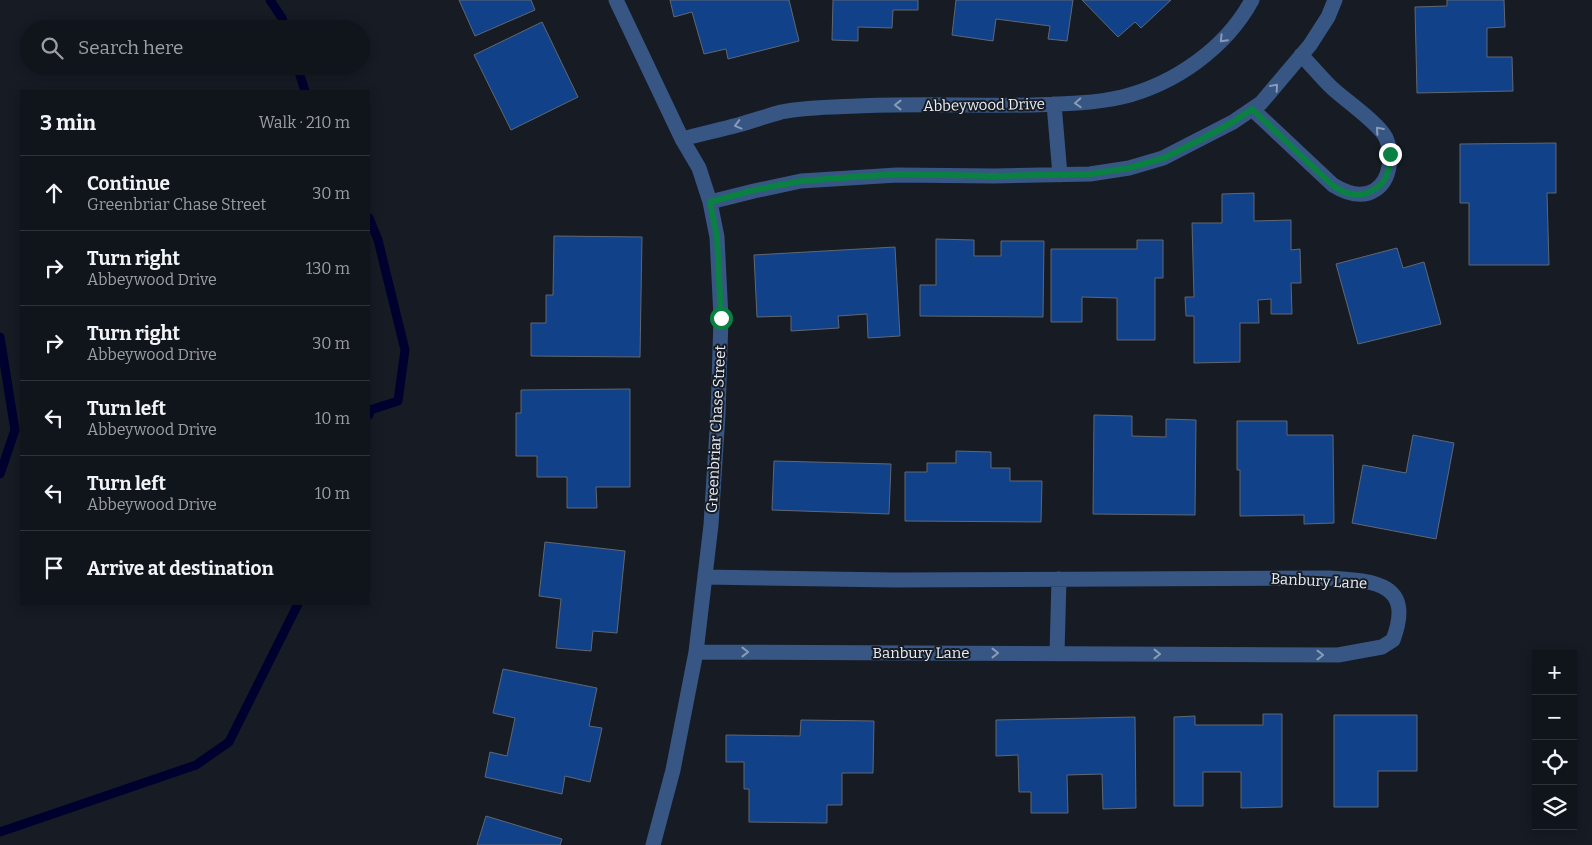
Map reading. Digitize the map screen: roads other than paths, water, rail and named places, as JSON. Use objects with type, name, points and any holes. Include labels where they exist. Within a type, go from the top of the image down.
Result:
[{"type":"street","name":"Greenbriar Chase Street","points":[[616,0],[682,139],[699,168],[710,202],[717,237],[721,318],[718,414],[710,525],[696,652],[673,770],[653,845]]},
{"type":"street","name":"Abbeywood Drive","points":[[682,139],[783,112],[816,108],[1054,104],[1094,102],[1123,96],[1173,78],[1197,62],[1220,43],[1243,17],[1252,0]]},
{"type":"street","points":[[710,202],[754,190],[801,181],[897,174],[994,176],[1090,174],[1129,168],[1164,158],[1210,135],[1260,103],[1301,55],[1328,17],[1335,0]]},
{"type":"street","points":[[1252,109],[1332,185],[1346,193],[1359,195],[1375,190],[1384,181],[1388,171],[1390,154],[1385,137],[1372,122],[1331,86],[1301,55]]},
{"type":"street","points":[[1054,104],[1060,174]]},
{"type":"street","name":"Banbury Lane","points":[[696,652],[1338,655],[1382,647],[1393,640],[1400,616],[1398,602],[1391,591],[1378,584],[1362,580],[1329,578],[894,580],[705,576]]},
{"type":"street","points":[[1057,653],[1059,579]]},
{"type":"waterway","points":[[270,0],[283,20]]},
{"type":"waterway","points":[[300,75],[305,90]]},
{"type":"waterway","points":[[370,220],[378,240],[405,350],[398,401],[370,410]]},
{"type":"waterway","points":[[0,337],[15,430],[0,474]]},
{"type":"waterway","points":[[0,832],[196,765],[229,742],[298,605]]}]
